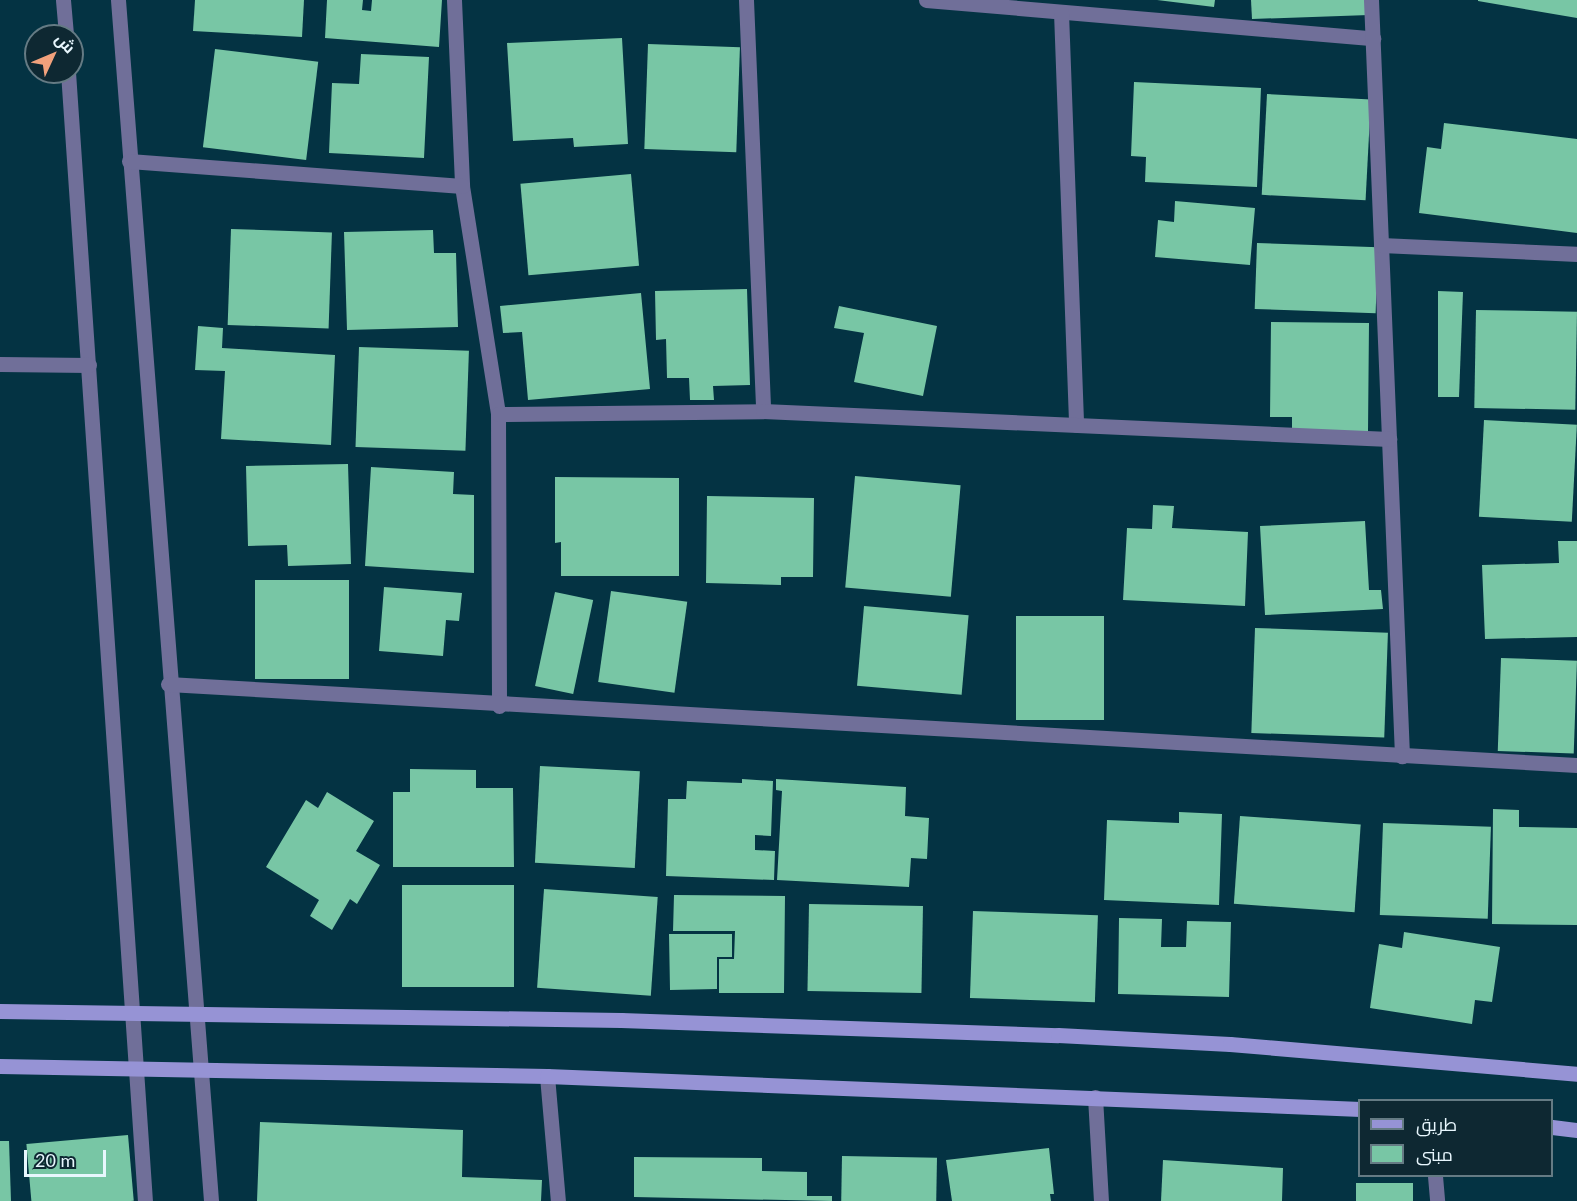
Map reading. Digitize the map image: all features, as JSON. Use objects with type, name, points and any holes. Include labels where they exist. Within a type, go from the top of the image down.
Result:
[{"type":"main road","points":[[0,1011],[621,1020],[1058,1035],[1230,1044],[1577,1074]]},
{"type":"main road","points":[[0,1066],[548,1076],[1358,1109]]},
{"type":"main road","points":[[1553,1127],[1577,1130]]},
{"type":"street","points":[[63,0],[65,24]]},
{"type":"street","points":[[118,0],[168,684],[198,1014],[210,1201]]},
{"type":"street","points":[[454,0],[462,186],[498,414],[499,706]]},
{"type":"street","points":[[747,0],[763,411]]},
{"type":"street","points":[[926,0],[1373,38]]},
{"type":"street","points":[[1371,0],[1402,756]]},
{"type":"street","points":[[1061,12],[1076,425]]},
{"type":"street","points":[[69,84],[135,1014],[145,1201]]},
{"type":"street","points":[[129,161],[462,186]]},
{"type":"street","points":[[1381,245],[1577,254]]},
{"type":"street","points":[[0,364],[89,365]]},
{"type":"street","points":[[498,414],[763,411],[1389,440]]},
{"type":"street","points":[[168,684],[499,706],[1577,765]]},
{"type":"street","points":[[548,1076],[558,1201]]},
{"type":"street","points":[[1095,1097],[1101,1201]]},
{"type":"street","points":[[1435,1177],[1437,1201]]},
{"type":"building","points":[[195,0],[304,0],[302,37],[193,31]]},
{"type":"building","points":[[327,0],[363,0],[362,10],[371,11],[372,0],[442,0],[439,47],[325,38]]},
{"type":"building","points":[[1157,0],[1215,0],[1214,7]]},
{"type":"building","points":[[1251,0],[1369,0],[1369,15],[1252,19]]},
{"type":"building","points":[[1577,0],[1577,18],[1478,1]]},
{"type":"building","points":[[622,38],[628,144],[574,147],[573,138],[513,141],[507,43]]},
{"type":"building","points":[[648,44],[740,47],[736,152],[644,149]]},
{"type":"building","points":[[215,49],[318,62],[306,160],[203,147]]},
{"type":"building","points":[[361,54],[429,57],[424,158],[329,153],[332,83],[359,84]]},
{"type":"building","points":[[1134,82],[1261,88],[1257,187],[1145,182],[1146,157],[1131,156]]},
{"type":"building","points":[[1267,94],[1371,99],[1366,200],[1262,195]]},
{"type":"building","points":[[1444,123],[1577,139],[1577,233],[1419,213],[1427,147],[1441,149]]},
{"type":"building","points":[[631,174],[639,266],[528,275],[520,184]]},
{"type":"building","points":[[1175,201],[1255,208],[1250,265],[1155,257],[1158,220],[1174,222]]},
{"type":"building","points":[[231,229],[332,233],[329,328],[228,325]]},
{"type":"building","points":[[433,230],[434,253],[456,253],[458,327],[347,330],[344,232]]},
{"type":"building","points":[[1257,243],[1378,247],[1376,313],[1255,309]]},
{"type":"building","points":[[747,289],[750,385],[713,386],[714,400],[690,400],[689,378],[667,378],[666,339],[656,340],[655,291]]},
{"type":"building","points":[[1438,291],[1463,292],[1459,397],[1438,397]]},
{"type":"building","points":[[641,293],[650,389],[528,400],[522,332],[503,333],[500,306]]},
{"type":"building","points":[[839,306],[937,326],[923,396],[854,382],[864,333],[834,328]]},
{"type":"building","points":[[1476,310],[1577,312],[1575,410],[1474,408]]},
{"type":"building","points":[[1271,322],[1369,323],[1368,432],[1292,431],[1292,417],[1270,417]]},
{"type":"building","points":[[198,326],[223,328],[222,348],[335,355],[331,445],[221,439],[225,371],[195,370]]},
{"type":"building","points":[[359,347],[469,351],[465,451],[356,447]]},
{"type":"building","points":[[1484,420],[1577,425],[1572,522],[1479,517]]},
{"type":"building","points":[[348,464],[351,564],[288,566],[287,545],[248,546],[246,466]]},
{"type":"building","points":[[371,467],[454,472],[453,494],[474,495],[474,573],[365,566]]},
{"type":"building","points":[[855,476],[961,485],[951,597],[845,588]]},
{"type":"building","points":[[555,477],[679,478],[679,576],[561,576],[561,542],[555,543]]},
{"type":"building","points":[[707,496],[814,498],[813,577],[781,577],[781,585],[706,583]]},
{"type":"building","points":[[1153,505],[1174,506],[1172,528],[1248,532],[1245,606],[1123,600],[1127,528],[1152,529]]},
{"type":"building","points":[[1365,521],[1369,590],[1381,590],[1383,609],[1265,615],[1260,526]]},
{"type":"building","points":[[1558,541],[1577,541],[1577,637],[1485,639],[1482,565],[1559,563]]},
{"type":"building","points":[[255,580],[349,580],[349,679],[255,679]]},
{"type":"building","points":[[384,587],[462,593],[459,621],[446,620],[443,656],[379,651]]},
{"type":"building","points":[[611,591],[687,602],[674,693],[598,682]]},
{"type":"building","points":[[555,592],[593,600],[573,694],[535,686]]},
{"type":"building","points":[[864,606],[969,615],[962,695],[857,686]]},
{"type":"building","points":[[1016,616],[1104,616],[1104,720],[1016,720]]},
{"type":"building","points":[[1255,628],[1388,633],[1384,738],[1251,733]]},
{"type":"building","points":[[1501,658],[1577,661],[1574,754],[1498,751]]},
{"type":"building","points":[[540,766],[640,771],[635,868],[535,863]]},
{"type":"building","points":[[410,769],[476,770],[476,788],[513,788],[514,867],[393,867],[393,792],[410,792]]},
{"type":"building","points":[[742,779],[773,781],[771,836],[755,835],[755,850],[775,851],[774,880],[666,876],[668,799],[686,799],[687,781],[742,783]]},
{"type":"building","points":[[776,779],[906,787],[905,816],[929,818],[927,859],[911,858],[909,887],[777,880],[782,791],[776,790]]},
{"type":"building","points":[[327,792],[374,821],[356,851],[380,865],[357,904],[350,899],[332,930],[310,916],[319,900],[266,867],[306,800],[318,808]]},
{"type":"building","points":[[1493,809],[1519,810],[1519,827],[1577,828],[1577,925],[1492,924]]},
{"type":"building","points":[[1179,812],[1222,814],[1219,905],[1104,900],[1107,820],[1179,823]]},
{"type":"building","points":[[1240,816],[1361,824],[1355,912],[1234,904]]},
{"type":"building","points":[[1383,823],[1491,827],[1488,919],[1380,915]]},
{"type":"building","points":[[402,885],[514,885],[514,987],[402,987]]},
{"type":"building","points":[[544,889],[658,897],[651,996],[537,988]]},
{"type":"building","points":[[674,895],[785,896],[784,993],[719,993],[719,959],[734,959],[735,931],[673,931]]},
{"type":"building","points":[[809,904],[923,906],[921,993],[807,991]]},
{"type":"building","points":[[973,911],[1098,915],[1095,1002],[970,998]]},
{"type":"building","points":[[1119,918],[1162,919],[1161,947],[1186,947],[1187,921],[1231,922],[1229,997],[1118,994]]},
{"type":"building","points":[[1404,932],[1500,947],[1492,1002],[1475,1000],[1472,1024],[1370,1008],[1379,944],[1402,948]]},
{"type":"building","points":[[669,934],[732,934],[732,957],[717,957],[717,989],[670,990]]},
{"type":"building","points":[[260,1122],[463,1130],[462,1177],[542,1180],[541,1201],[257,1201]]},
{"type":"building","points":[[128,1135],[134,1201],[31,1201],[26,1144]]},
{"type":"building","points":[[0,1141],[9,1141],[11,1201],[0,1201]]},
{"type":"building","points":[[1049,1148],[1054,1194],[1050,1194],[1051,1201],[952,1201],[946,1160]]},
{"type":"building","points":[[842,1156],[937,1158],[936,1201],[841,1201]]},
{"type":"building","points":[[634,1157],[762,1158],[762,1171],[807,1172],[807,1196],[832,1196],[832,1201],[634,1197]]},
{"type":"building","points":[[1163,1160],[1283,1168],[1282,1201],[1161,1201]]},
{"type":"building","points":[[1356,1183],[1413,1183],[1413,1201],[1356,1201]]}]
